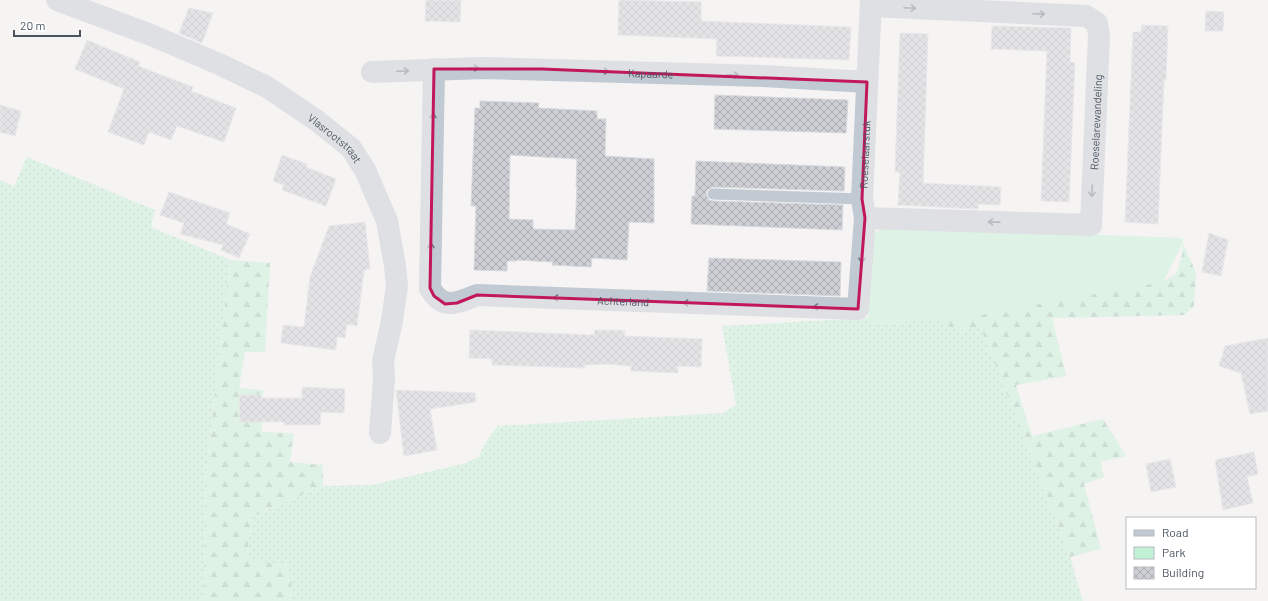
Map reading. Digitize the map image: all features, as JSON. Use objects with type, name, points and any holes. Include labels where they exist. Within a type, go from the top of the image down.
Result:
[{"type":"street","name":"Vlasrootstraat","points":[[57,0],[151,34],[219,64],[266,87],[316,120],[350,148],[365,170],[387,221],[396,266],[396,286],[392,321],[383,361],[384,378],[380,433]]},
{"type":"street","name":"Roeselaarstuk","points":[[858,309],[864,209],[867,82],[871,3]]},
{"type":"street","name":"Roeselarewandeling","points":[[864,209],[1091,224],[1099,35],[1097,23],[1086,16],[871,3]]},
{"type":"street","name":"Kapaarde","points":[[372,72],[484,68],[542,69],[763,76],[867,82]]},
{"type":"street","points":[[396,286],[430,288],[434,69]]},
{"type":"street","name":"Achterland","points":[[430,288],[434,296],[445,304],[457,303],[477,295],[858,309]]},
{"type":"lane","points":[[713,194],[864,209]]},
{"type":"highlighted area","points":[[434,69],[542,69],[867,82],[862,199],[865,218],[858,309],[477,295],[457,303],[445,304],[434,296],[430,288]]},
{"type":"green space","points":[[27,157],[155,210],[151,227],[230,260],[205,481],[204,601],[0,601],[0,180],[14,186]]},
{"type":"green space","points":[[884,227],[1183,238],[1183,243],[1163,282],[951,320],[868,324],[871,238],[876,232]]},
{"type":"green space","points":[[1183,243],[1196,273],[1194,306],[1184,315],[1052,318],[1066,376],[1016,385],[1032,436],[1103,419],[1126,456],[1101,462],[1104,477],[1084,484],[1101,549],[1070,557],[981,328],[956,331],[944,323],[940,314],[1162,282],[1176,274],[1182,255]]},
{"type":"green space","points":[[230,260],[270,263],[265,352],[245,352],[239,388],[263,390],[262,432],[294,433],[290,462],[323,465],[323,486],[253,516],[246,561],[287,564],[292,584],[290,601],[204,601],[205,481]]},
{"type":"green space","points":[[940,314],[981,328],[1070,557],[1083,601],[290,601],[292,584],[246,561],[253,516],[323,486],[372,485],[466,463],[478,457],[488,439],[498,426],[723,413],[736,405],[722,326]]},
{"type":"building","points":[[426,0],[461,0],[460,22],[425,21]]},
{"type":"building","points":[[619,0],[701,2],[701,21],[851,27],[849,60],[716,56],[717,39],[618,35]]},
{"type":"building","points":[[189,8],[213,13],[202,43],[179,33]]},
{"type":"building","points":[[1206,11],[1224,12],[1223,31],[1205,31]]},
{"type":"building","points":[[1142,25],[1168,26],[1166,80],[1164,80],[1158,224],[1125,222],[1133,32],[1141,32]]},
{"type":"building","points":[[992,26],[1071,28],[1070,62],[1075,63],[1069,202],[1041,201],[1047,51],[991,49]]},
{"type":"building","points":[[900,33],[928,34],[923,183],[1001,187],[1000,205],[978,204],[978,209],[898,205],[900,172],[895,172]]},
{"type":"building","points":[[87,40],[140,62],[138,66],[193,87],[191,91],[236,108],[224,142],[177,126],[171,140],[149,132],[144,145],[108,132],[124,89],[75,69]]},
{"type":"building","points":[[715,95],[848,100],[846,133],[714,129]]},
{"type":"building","points":[[480,101],[539,103],[538,108],[597,111],[597,119],[606,119],[605,156],[654,159],[654,223],[629,222],[627,260],[592,258],[591,267],[552,265],[553,262],[516,260],[507,261],[507,271],[474,270],[476,206],[471,206],[475,108],[480,108]],"holes":[[[510,155],[577,159],[575,230],[533,229],[533,220],[509,219]]]},
{"type":"building","points":[[0,105],[21,111],[15,136],[0,132]]},
{"type":"building","points":[[282,155],[307,164],[306,167],[336,179],[326,206],[282,190],[284,185],[273,181]]},
{"type":"building","points":[[696,161],[845,167],[844,191],[713,187],[707,190],[706,194],[709,200],[713,201],[843,205],[842,230],[691,224],[692,196],[695,196]]},
{"type":"building","points":[[169,192],[230,213],[226,224],[250,234],[239,258],[221,250],[223,245],[180,234],[184,223],[160,215]]},
{"type":"building","points":[[365,222],[370,269],[364,270],[357,326],[347,324],[345,338],[337,337],[336,350],[281,343],[283,325],[304,327],[310,277],[329,226]]},
{"type":"building","points":[[1209,233],[1228,240],[1221,276],[1202,272]]},
{"type":"building","points":[[709,258],[841,262],[840,296],[707,291]]},
{"type":"building","points":[[470,330],[594,335],[595,330],[615,330],[625,331],[624,336],[702,339],[701,367],[678,366],[678,373],[631,371],[631,366],[608,364],[585,365],[585,368],[492,365],[492,359],[469,358]]},
{"type":"building","points":[[1268,338],[1268,411],[1250,414],[1241,373],[1219,366],[1225,346]]},
{"type":"building","points":[[302,387],[345,389],[344,413],[321,412],[320,425],[284,425],[284,422],[240,422],[239,395],[261,395],[261,398],[302,398]]},
{"type":"building","points":[[396,390],[475,393],[476,402],[430,409],[437,450],[404,456]]},
{"type":"building","points":[[1254,452],[1258,474],[1247,477],[1253,503],[1223,510],[1215,460]]},
{"type":"building","points":[[1170,459],[1176,487],[1151,492],[1146,464]]}]
